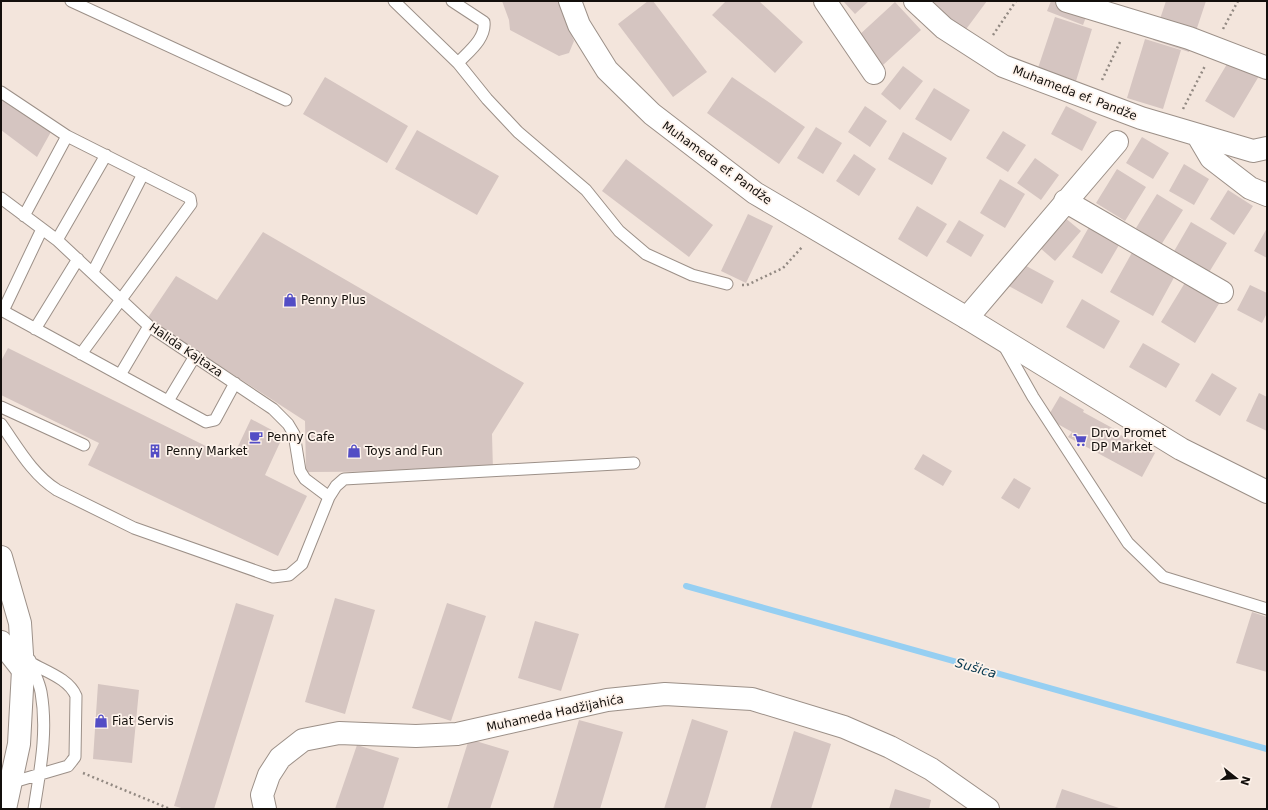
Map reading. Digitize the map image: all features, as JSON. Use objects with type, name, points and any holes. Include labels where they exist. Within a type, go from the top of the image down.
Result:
[{"type":"street","name":"Muhameda ef. Pandže","points":[[570,1],[579,25],[607,70],[652,114],[755,193],[967,318],[1181,449],[1267,492]]},
{"type":"street","points":[[825,1],[874,74]]},
{"type":"street","name":"Muhameda ef. Pandže","points":[[915,1],[944,28],[1004,66],[1141,118],[1198,136],[1262,152]]},
{"type":"street","points":[[1067,1],[1189,38],[1267,68]]},
{"type":"street","points":[[1198,136],[1211,158],[1250,188],[1267,195]]},
{"type":"street","points":[[967,318],[1065,201],[1117,142]]},
{"type":"street","points":[[1065,201],[1222,292]]},
{"type":"street","points":[[1,557],[20,623],[27,667],[19,744],[6,809]]},
{"type":"street","points":[[1,642],[27,667]]},
{"type":"street","name":"Muhameda Hadžijahića","points":[[265,809],[262,795],[269,775],[280,758],[303,740],[339,733],[416,736],[457,734],[608,700],[665,694],[752,699],[844,727],[890,747],[931,769],[988,809]]},
{"type":"lane","points":[[71,1],[286,100]]},
{"type":"lane","points":[[394,1],[458,63],[487,99],[518,132],[586,190],[619,231],[646,254],[692,275],[727,284]]},
{"type":"lane","points":[[452,1],[484,22],[482,36],[458,63]]},
{"type":"lane","points":[[1,92],[67,136],[190,198],[191,204],[81,354]]},
{"type":"lane","points":[[24,216],[67,136]]},
{"type":"lane","points":[[57,240],[106,155]]},
{"type":"lane","points":[[93,272],[143,174]]},
{"type":"lane","name":"Halida Kajtaza","points":[[1,199],[57,240],[93,272],[121,301],[149,326],[273,409],[288,424],[294,434],[300,471],[305,479],[329,497]]},
{"type":"lane","points":[[42,229],[2,313],[35,329],[206,422],[212,422],[215,420],[235,383]]},
{"type":"lane","points":[[35,329],[78,259]]},
{"type":"lane","points":[[120,375],[149,326]]},
{"type":"lane","points":[[1000,339],[1033,397],[1128,543],[1163,577],[1267,609]]},
{"type":"lane","points":[[168,401],[195,356]]},
{"type":"lane","points":[[1,407],[84,445]]},
{"type":"lane","points":[[1,424],[35,472],[46,484],[56,490],[134,528],[274,577],[289,575],[302,564],[329,497],[336,486],[344,479],[634,463]]},
{"type":"lane","points":[[10,783],[68,766],[75,757],[76,696],[73,689],[66,683],[27,667]]},
{"type":"lane","points":[[27,667],[41,692],[43,755],[34,809]]},
{"type":"path","points":[[981,52],[1016,1]]},
{"type":"path","points":[[1092,100],[1130,21]]},
{"type":"path","points":[[727,284],[747,285],[783,268],[802,247],[812,228]]},
{"type":"path","points":[[68,766],[170,809]]},
{"type":"building","points":[[502,1],[558,1],[574,41],[569,53],[559,56],[510,30],[509,20]]},
{"type":"building","points":[[648,1],[653,1],[707,72],[673,97],[618,24]]},
{"type":"building","points":[[726,1],[759,1],[803,42],[775,73],[712,15]]},
{"type":"building","points":[[843,1],[869,1],[855,14]]},
{"type":"building","points":[[935,1],[987,1],[964,32],[931,8]]},
{"type":"building","points":[[1051,1],[1092,1],[1083,25],[1047,11]]},
{"type":"building","points":[[1166,1],[1206,1],[1189,52],[1153,40]]},
{"type":"building","points":[[895,2],[921,30],[883,65],[857,37]]},
{"type":"building","points":[[1055,17],[1092,29],[1076,81],[1038,68]]},
{"type":"building","points":[[1145,39],[1181,50],[1163,109],[1127,98]]},
{"type":"building","points":[[1230,59],[1259,76],[1234,118],[1205,101]]},
{"type":"building","points":[[903,66],[923,81],[900,110],[881,94]]},
{"type":"building","points":[[325,77],[408,126],[387,163],[303,114]]},
{"type":"building","points":[[732,77],[805,127],[779,164],[707,113]]},
{"type":"building","points":[[934,88],[970,110],[951,141],[915,119]]},
{"type":"building","points":[[1,97],[52,130],[37,157],[1,130]]},
{"type":"building","points":[[865,106],[887,121],[870,147],[848,132]]},
{"type":"building","points":[[1066,106],[1097,122],[1082,151],[1051,134]]},
{"type":"building","points":[[816,127],[842,143],[823,174],[797,158]]},
{"type":"building","points":[[417,130],[499,176],[477,215],[395,169]]},
{"type":"building","points":[[1003,131],[1026,145],[1008,172],[986,158]]},
{"type":"building","points":[[903,132],[947,158],[932,185],[888,159]]},
{"type":"building","points":[[1142,137],[1169,153],[1153,179],[1126,163]]},
{"type":"building","points":[[854,154],[876,169],[859,196],[836,181]]},
{"type":"building","points":[[1035,158],[1059,175],[1041,200],[1017,183]]},
{"type":"building","points":[[626,159],[713,225],[689,257],[602,191]]},
{"type":"building","points":[[1184,164],[1209,179],[1194,205],[1169,191]]},
{"type":"building","points":[[1117,169],[1146,187],[1125,221],[1096,203]]},
{"type":"building","points":[[1000,179],[1025,194],[1005,228],[980,213]]},
{"type":"building","points":[[1228,190],[1253,206],[1234,235],[1210,219]]},
{"type":"building","points":[[1157,194],[1183,210],[1161,245],[1136,228]]},
{"type":"building","points":[[917,206],[947,224],[927,257],[898,239]]},
{"type":"building","points":[[748,214],[773,226],[746,283],[721,271]]},
{"type":"building","points":[[1064,217],[1081,231],[1055,261],[1039,247]]},
{"type":"building","points":[[959,220],[984,235],[971,257],[946,242]]},
{"type":"building","points":[[1191,222],[1227,243],[1208,274],[1173,253]]},
{"type":"building","points":[[1089,227],[1119,245],[1102,274],[1072,257]]},
{"type":"building","points":[[1267,228],[1267,258],[1254,251]]},
{"type":"building","points":[[263,232],[524,383],[492,434],[493,471],[306,472],[305,421],[147,319],[176,276],[217,300]]},
{"type":"building","points":[[1134,249],[1177,272],[1153,316],[1110,292]]},
{"type":"building","points":[[1017,261],[1054,281],[1042,304],[1005,284]]},
{"type":"building","points":[[1186,281],[1220,302],[1195,343],[1161,322]]},
{"type":"building","points":[[1250,285],[1267,293],[1267,313],[1262,323],[1237,310]]},
{"type":"building","points":[[1082,299],[1120,321],[1104,349],[1066,327]]},
{"type":"building","points":[[1143,343],[1180,364],[1166,388],[1129,367]]},
{"type":"building","name":"Penny Market","points":[[8,348],[232,459],[251,419],[283,436],[265,475],[307,496],[278,556],[88,465],[99,443],[1,395],[1,361]]},
{"type":"building","points":[[1212,373],[1237,388],[1220,416],[1195,401]]},
{"type":"building","points":[[1259,393],[1267,397],[1267,431],[1246,421]]},
{"type":"building","points":[[1060,396],[1084,410],[1083,412],[1116,430],[1115,432],[1155,453],[1142,477],[1068,437],[1072,432],[1047,418]]},
{"type":"building","points":[[923,454],[952,471],[943,486],[914,469]]},
{"type":"building","points":[[1014,478],[1031,488],[1019,509],[1001,498]]},
{"type":"building","points":[[335,598],[375,610],[345,714],[305,702]]},
{"type":"building","points":[[236,603],[274,615],[214,809],[185,809],[174,806]]},
{"type":"building","points":[[447,603],[486,616],[451,721],[412,708]]},
{"type":"building","points":[[1252,612],[1267,617],[1267,672],[1236,663]]},
{"type":"building","points":[[535,621],[579,634],[561,691],[518,678]]},
{"type":"building","points":[[98,684],[139,690],[132,763],[93,759]]},
{"type":"building","points":[[692,719],[728,731],[705,809],[664,809]]},
{"type":"building","points":[[579,720],[623,732],[600,809],[553,809]]},
{"type":"building","points":[[794,731],[831,744],[811,809],[770,809]]},
{"type":"building","points":[[469,739],[509,751],[490,809],[447,809]]},
{"type":"building","points":[[357,745],[399,758],[383,809],[335,809]]},
{"type":"building","points":[[895,789],[931,800],[929,809],[889,809]]},
{"type":"building","points":[[1062,789],[1122,809],[1055,809]]},
{"type":"waterway","name":"Sušica","points":[[686,586],[1267,749]]},
{"type":"place","name":"Penny Plus","points":[[290,300]]},
{"type":"place","name":"Penny Cafe","points":[[256,437]]},
{"type":"place","name":"Drvo Promet DP Market","points":[[1080,440]]},
{"type":"place","name":"Penny Market","points":[[155,451]]},
{"type":"place","name":"Toys and Fun","points":[[354,451]]},
{"type":"place","name":"Fiat Servis","points":[[101,721]]}]
